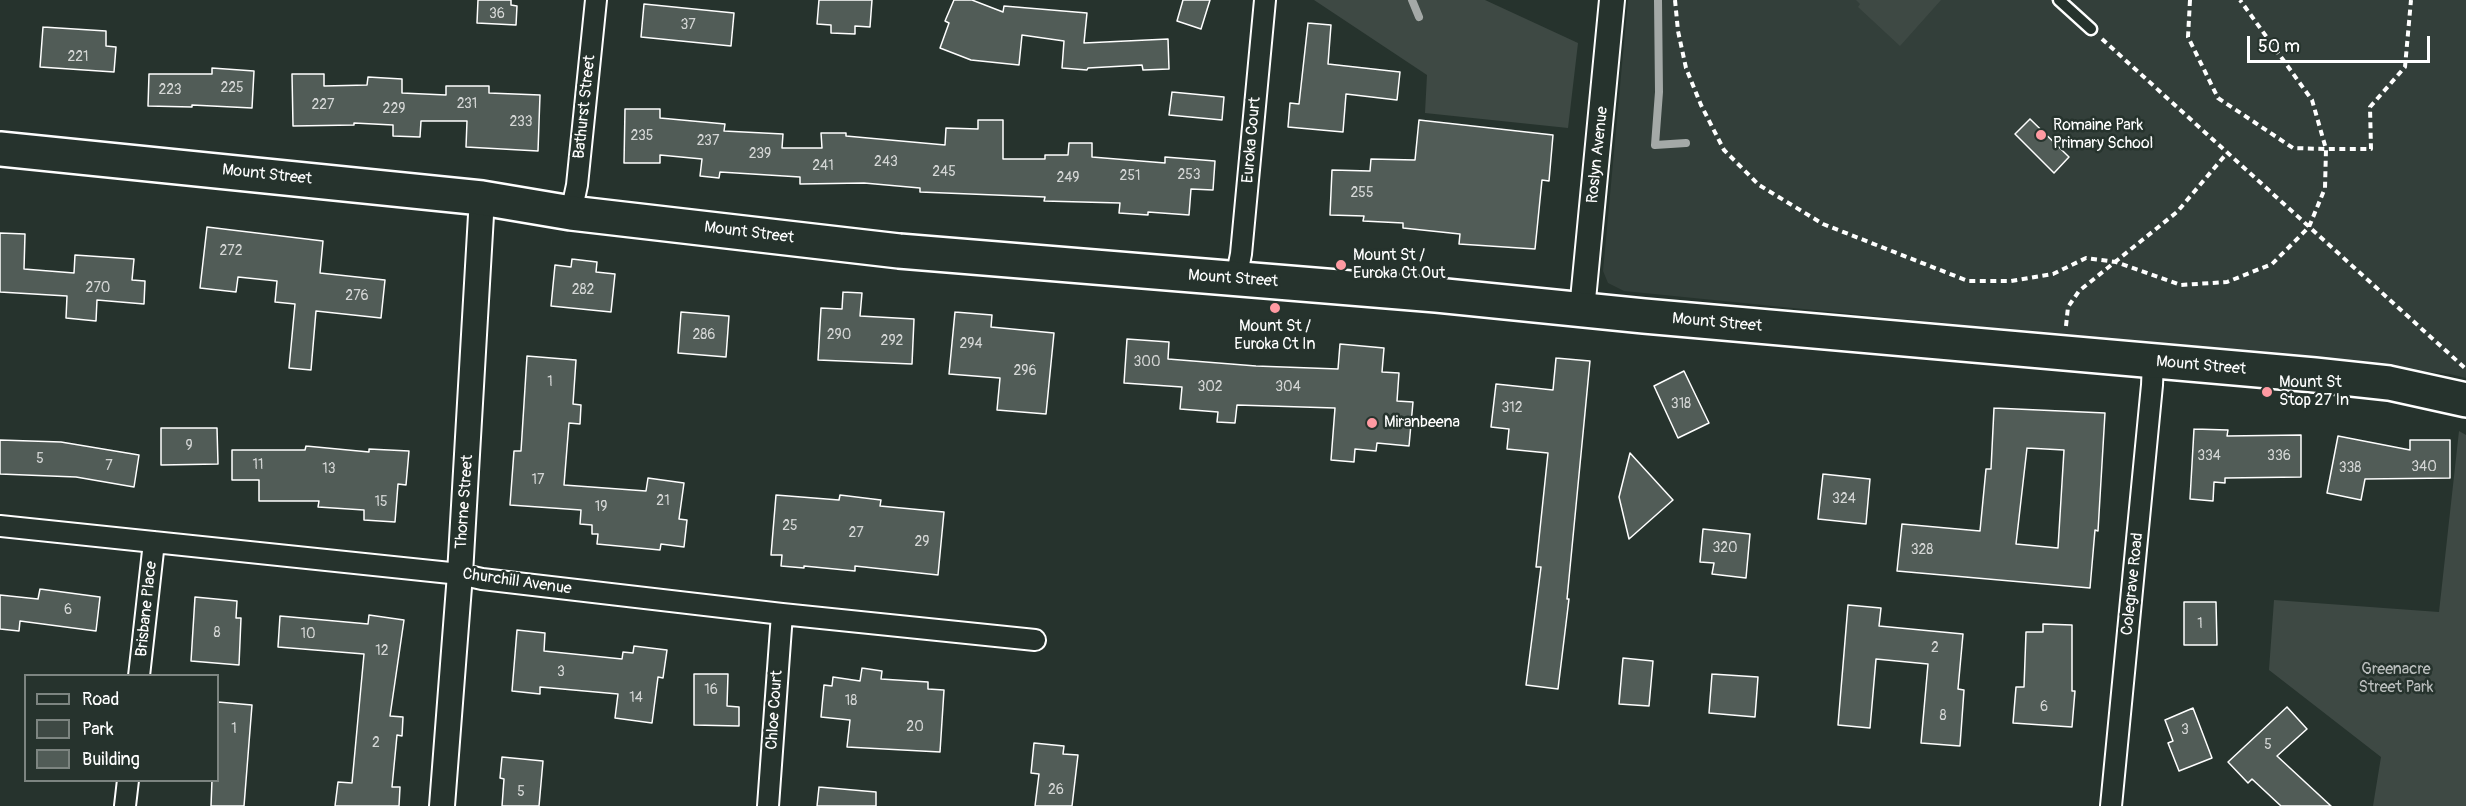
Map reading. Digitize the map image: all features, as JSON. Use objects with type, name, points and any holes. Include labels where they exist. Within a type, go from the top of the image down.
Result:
[{"type":"highway","name":"Mount Street","points":[[0,148],[482,198],[571,213],[899,250],[1436,295],[2389,383],[2466,400]]},
{"type":"street","name":"Bathurst Street","points":[[571,213],[577,185],[596,0]]},
{"type":"street","name":"Euroka Court","points":[[1236,279],[1241,254],[1265,0]]},
{"type":"street","name":"Roslyn Avenue","points":[[1582,310],[1612,0]]},
{"type":"street","name":"Thorne Street","points":[[442,806],[460,574],[482,198]]},
{"type":"street","name":"Colegrave Road","points":[[2111,806],[2153,362]]},
{"type":"street","name":"Churchill Avenue","points":[[0,526],[460,574],[482,579],[782,614],[1035,640]]},
{"type":"street","name":"Brisbane Place","points":[[139,674],[154,542]]},
{"type":"street","name":"Chloe Court","points":[[768,806],[782,614]]},
{"type":"street","points":[[125,806],[128,782]]},
{"type":"lane","points":[[2060,0],[2091,29]]},
{"type":"path","points":[[1675,0],[1678,31],[1686,69],[1724,150],[1759,185],[1823,224],[1968,281],[2011,281],[2053,274],[2086,258],[2116,262],[2181,285],[2227,282],[2272,264],[2309,227],[2325,188],[2326,149],[2312,99],[2240,0]]},
{"type":"path","points":[[2190,0],[2188,37],[2218,98],[2293,148],[2326,149],[2371,149],[2370,107],[2405,67],[2411,0]]},
{"type":"path","points":[[2091,29],[2466,369]]},
{"type":"path","points":[[2063,353],[2067,307],[2079,291],[2177,212],[2227,153]]},
{"type":"shaded area","name":"Romaine Park Primary School","points":[[1628,0],[2466,0],[2466,378],[2450,374],[1624,291],[1608,283],[1603,271]]},
{"type":"green space","points":[[1314,0],[1485,0],[1578,43],[1568,128],[1425,113],[1427,75]]},
{"type":"green space","points":[[1856,0],[1941,0],[1900,46],[1858,7],[1860,4]]},
{"type":"green space","name":"Greenacre Street Park","points":[[2459,431],[2466,435],[2466,806],[2373,806],[2381,757],[2269,670],[2274,600],[2439,612]]},
{"type":"building","points":[[478,0],[511,0],[511,5],[517,6],[516,25],[477,23]]},
{"type":"building","points":[[819,0],[872,0],[870,27],[855,26],[855,34],[831,33],[831,25],[817,24]]},
{"type":"building","points":[[954,0],[972,0],[1003,12],[1004,6],[1087,13],[1084,43],[1168,39],[1169,69],[1143,70],[1142,65],[1088,68],[1087,70],[1062,68],[1064,41],[1022,35],[1019,65],[971,60],[940,48],[949,23],[945,21]]},
{"type":"building","points":[[1183,0],[1210,0],[1201,29],[1177,21]]},
{"type":"building","points":[[644,4],[734,13],[731,46],[641,37]]},
{"type":"building","points":[[1308,23],[1331,25],[1328,64],[1400,72],[1397,100],[1346,94],[1343,132],[1288,127],[1290,103],[1299,104]]},
{"type":"building","points":[[43,27],[106,31],[106,46],[116,47],[114,72],[40,67]]},
{"type":"building","points":[[212,68],[254,71],[252,108],[192,105],[192,107],[148,106],[149,74],[212,74]]},
{"type":"building","points":[[292,74],[324,74],[324,86],[367,85],[368,77],[402,79],[402,93],[446,95],[446,86],[489,86],[489,93],[540,95],[538,151],[466,147],[467,121],[421,121],[420,137],[393,136],[393,125],[354,123],[354,125],[293,126]]},
{"type":"building","points":[[1172,92],[1224,97],[1222,120],[1169,115]]},
{"type":"building","points":[[625,109],[660,109],[660,118],[725,124],[724,131],[783,134],[782,148],[822,148],[821,133],[846,133],[846,136],[945,145],[946,128],[978,129],[978,120],[1003,120],[1003,159],[1045,159],[1045,155],[1068,155],[1069,143],[1092,143],[1092,157],[1165,163],[1165,157],[1215,161],[1213,190],[1191,189],[1189,215],[1148,212],[1148,215],[1119,213],[1120,203],[1044,201],[1045,197],[920,192],[920,188],[864,183],[800,184],[800,177],[720,172],[719,178],[700,176],[702,159],[660,155],[660,163],[624,163]]},
{"type":"building","points":[[2030,119],[2069,157],[2054,173],[2015,134]]},
{"type":"building","points":[[1419,120],[1553,135],[1549,181],[1542,180],[1535,249],[1459,244],[1460,234],[1403,228],[1403,223],[1363,221],[1364,216],[1330,215],[1332,170],[1370,171],[1371,159],[1415,160]]},
{"type":"building","points":[[207,227],[323,241],[320,273],[385,280],[381,318],[316,311],[311,370],[289,368],[295,304],[275,302],[277,281],[238,277],[236,292],[200,288]]},
{"type":"building","points":[[0,233],[25,234],[24,269],[74,273],[75,255],[134,259],[132,280],[145,281],[144,304],[97,300],[96,321],[66,318],[67,296],[0,292]]},
{"type":"building","points":[[572,259],[597,262],[596,272],[615,274],[611,312],[551,306],[555,265],[571,267]]},
{"type":"building","points":[[843,292],[862,293],[860,316],[914,319],[912,364],[818,360],[821,308],[842,309]]},
{"type":"building","points":[[681,312],[729,316],[726,357],[678,353]]},
{"type":"building","points":[[955,312],[992,315],[991,327],[1054,333],[1046,414],[997,410],[1000,378],[949,374]]},
{"type":"building","points":[[1127,339],[1169,342],[1168,359],[1256,366],[1338,369],[1340,344],[1384,348],[1382,372],[1399,373],[1397,401],[1413,402],[1409,446],[1377,443],[1376,451],[1355,449],[1354,462],[1331,460],[1335,408],[1237,405],[1235,423],[1217,422],[1218,412],[1180,409],[1182,387],[1124,383]]},
{"type":"building","points":[[527,356],[576,360],[573,404],[581,405],[580,424],[569,423],[564,485],[646,491],[648,478],[684,483],[679,519],[687,520],[684,547],[661,544],[660,550],[597,544],[598,534],[592,534],[592,525],[580,524],[581,510],[510,505],[514,451],[521,451]]},
{"type":"building","points":[[1556,358],[1590,361],[1567,599],[1569,599],[1558,689],[1526,685],[1541,567],[1536,567],[1548,453],[1507,449],[1509,429],[1491,427],[1496,384],[1553,390]]},
{"type":"building","points":[[1684,371],[1709,423],[1678,438],[1654,386]]},
{"type":"building","points":[[1994,408],[2105,413],[2098,531],[2095,530],[2090,588],[1897,571],[1902,524],[1980,531],[1986,469],[1991,469]],"holes":[[[2027,448],[2064,450],[2058,548],[2016,544]]]},
{"type":"building","points":[[161,428],[217,428],[218,464],[161,465]]},
{"type":"building","points":[[2194,429],[2228,430],[2227,436],[2301,435],[2301,477],[2225,478],[2225,483],[2214,482],[2213,501],[2190,499]]},
{"type":"building","points":[[2338,436],[2410,450],[2410,440],[2450,440],[2450,478],[2365,479],[2361,500],[2327,493]]},
{"type":"building","points":[[0,440],[61,442],[139,455],[134,487],[76,477],[0,474]]},
{"type":"building","points":[[306,446],[369,452],[369,449],[409,451],[406,485],[398,484],[395,522],[364,520],[364,510],[318,507],[319,501],[259,501],[259,480],[232,480],[232,450],[305,450]]},
{"type":"building","points":[[1630,453],[1673,500],[1629,539],[1619,497]]},
{"type":"building","points":[[1823,474],[1870,479],[1866,524],[1818,519]]},
{"type":"building","points":[[776,495],[839,500],[840,495],[881,500],[880,506],[944,512],[938,575],[855,566],[855,571],[781,566],[782,555],[771,555]]},
{"type":"building","points":[[1703,529],[1750,534],[1746,578],[1712,574],[1714,563],[1700,562]]},
{"type":"building","points":[[40,589],[100,597],[96,631],[20,621],[19,631],[0,629],[0,595],[38,599]]},
{"type":"building","points":[[195,597],[237,601],[236,618],[241,618],[239,665],[191,661]]},
{"type":"building","points":[[2184,602],[2216,602],[2217,645],[2184,645]]},
{"type":"building","points":[[1848,605],[1881,608],[1879,626],[1963,634],[1958,689],[1964,690],[1960,746],[1921,743],[1928,664],[1876,659],[1870,728],[1838,725]]},
{"type":"building","points":[[369,615],[404,620],[390,716],[403,717],[402,736],[397,735],[392,787],[400,787],[399,806],[335,806],[338,782],[352,783],[364,654],[278,647],[280,616],[368,624]]},
{"type":"building","points":[[2043,624],[2072,625],[2072,691],[2075,691],[2072,727],[2013,723],[2016,687],[2024,687],[2026,632],[2043,632]]},
{"type":"building","points":[[517,630],[545,633],[544,651],[622,659],[623,652],[633,653],[634,646],[667,650],[663,678],[658,677],[652,723],[615,718],[618,694],[540,687],[540,694],[512,691]]},
{"type":"building","points":[[1623,658],[1653,661],[1649,706],[1619,704]]},
{"type":"building","points":[[862,668],[882,671],[881,679],[928,682],[928,689],[944,690],[940,752],[847,747],[850,720],[821,717],[824,685],[832,686],[833,677],[860,681]]},
{"type":"building","points":[[694,674],[728,674],[727,706],[739,707],[739,726],[694,725]]},
{"type":"building","points":[[1712,674],[1758,677],[1755,717],[1709,713]]},
{"type":"building","points":[[219,702],[252,705],[244,806],[211,806],[212,782],[219,782]]},
{"type":"building","points":[[2287,707],[2307,729],[2277,756],[2331,806],[2281,806],[2252,779],[2248,783],[2228,762]]},
{"type":"building","points":[[2193,708],[2212,758],[2179,771],[2168,743],[2173,741],[2165,720]]},
{"type":"building","points":[[1034,743],[1064,746],[1063,754],[1078,755],[1072,806],[1035,806],[1039,774],[1031,773]]},
{"type":"building","points":[[502,757],[543,761],[539,806],[502,806],[504,779],[500,778]]},
{"type":"building","points":[[819,787],[876,792],[876,806],[817,806]]},
{"type":"waterway","points":[[1412,0],[1419,17]]},
{"type":"waterway","points":[[1658,0],[1659,92],[1655,145],[1686,143]]},
{"type":"place","name":"Romaine Park Primary School","points":[[2041,135]]},
{"type":"place","name":"Mount St / Euroka Ct Out","points":[[1341,265]]},
{"type":"place","name":"Mount St / Euroka Ct In","points":[[1275,308]]},
{"type":"place","name":"Mount St Stop 27 In","points":[[2267,392]]},
{"type":"place","name":"Miranbeena","points":[[1372,423]]}]
